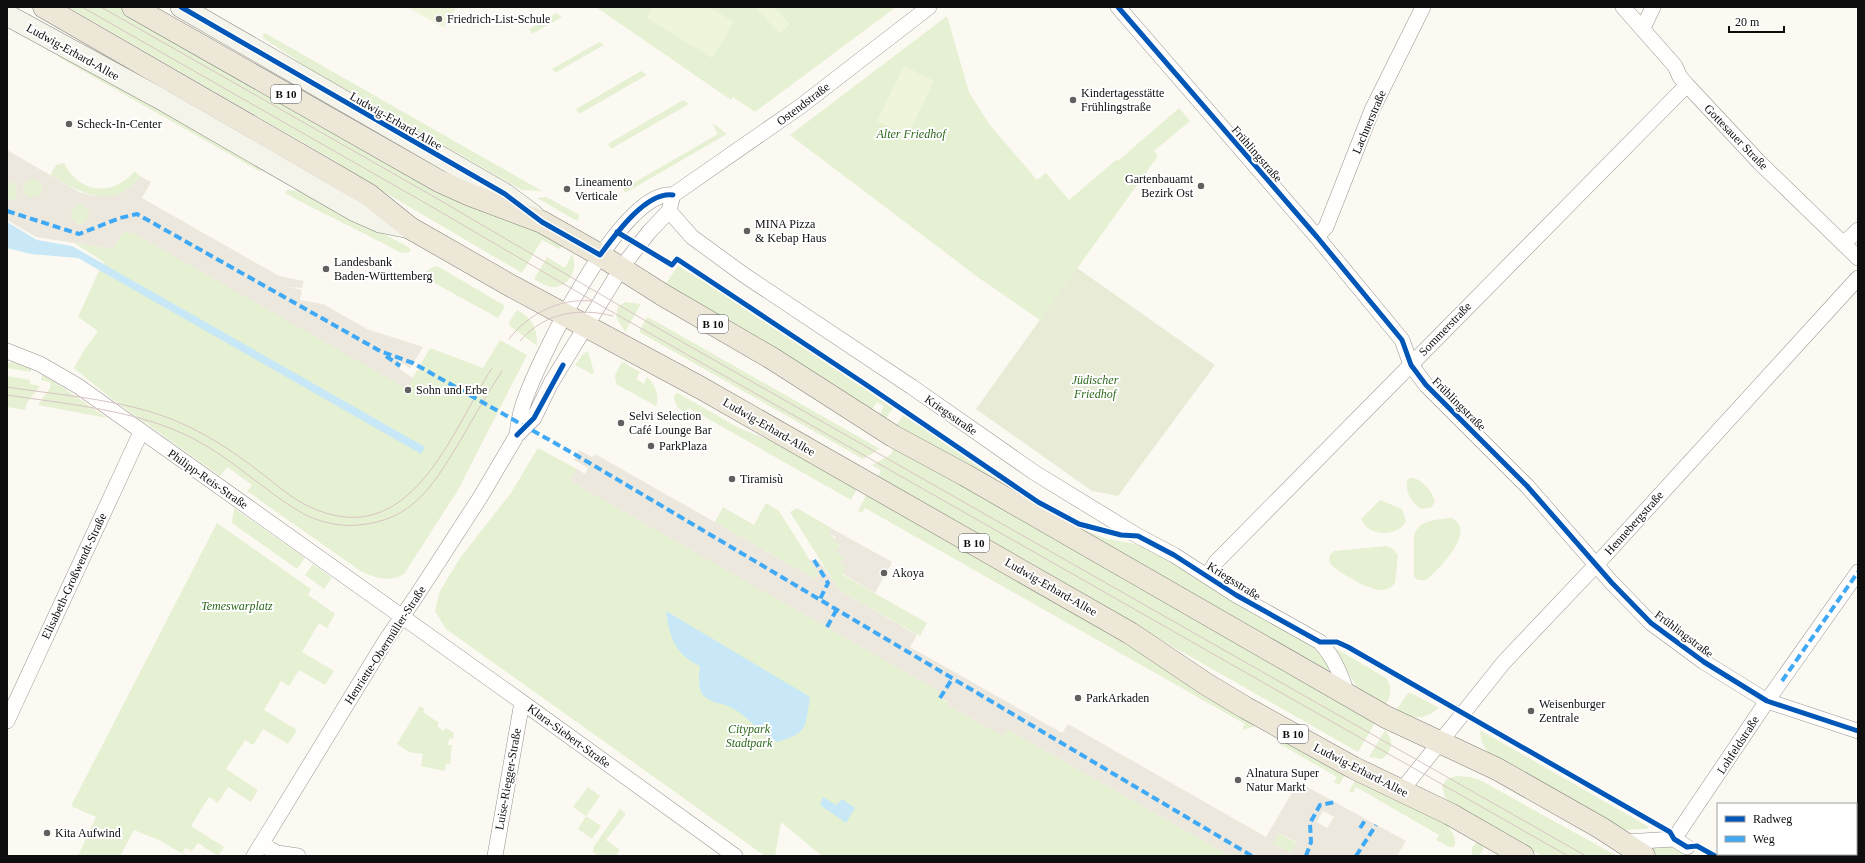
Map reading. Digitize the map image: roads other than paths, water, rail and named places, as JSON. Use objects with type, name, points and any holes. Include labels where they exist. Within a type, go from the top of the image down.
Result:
[{"type":"main road","name":"B 10","points":[[44,7],[369,195],[410,228]]},
{"type":"main road","name":"B 10","points":[[132,7],[452,188],[542,222]]},
{"type":"main road","name":"Ludwig-Erhard-Allee","points":[[181,7],[505,194],[542,222],[622,267],[663,295],[773,358],[893,436],[965,475],[1386,717],[1497,768],[1624,842],[1644,856]]},
{"type":"main road","name":"Ludwig-Erhard-Allee","points":[[10,14],[355,212],[380,222],[410,228],[513,287],[708,392],[1123,629],[1206,684],[1246,708],[1355,769],[1450,814],[1523,856]]},
{"type":"street","name":"Ostendstraße","points":[[566,315],[600,255],[624,225],[647,203],[659,196],[666,194],[673,195],[801,106],[929,7]]},
{"type":"street","name":"Frühlingstraße","points":[[1118,7],[1317,237],[1402,340],[1410,365],[1426,385],[1527,486],[1596,565],[1651,623],[1704,662],[1767,701],[1858,731]]},
{"type":"street","name":"Lachnerstraße","points":[[1317,237],[1326,228],[1372,110],[1423,7]]},
{"type":"street","name":"Gottesauer Straße","points":[[1623,7],[1675,66],[1680,78],[1759,162],[1858,258]]},
{"type":"street","points":[[1643,28],[1653,7]]},
{"type":"street","name":"Sommerstraße","points":[[1207,576],[1216,562],[1687,85]]},
{"type":"street","points":[[586,326],[622,267],[649,232],[669,211],[673,195]]},
{"type":"street","name":"Kriegsstraße","points":[[669,211],[692,237],[733,267],[912,387],[1071,497],[1174,555],[1236,595],[1320,642],[1331,654],[1342,676],[1347,694]]},
{"type":"street","points":[[1843,244],[1858,230]]},
{"type":"street","name":"Hennebergstraße","points":[[1400,791],[1504,662],[1596,565],[1858,278]]},
{"type":"street","name":"Henriette-Obermüller-Straße","points":[[516,436],[521,409],[544,354],[566,315]]},
{"type":"street","name":"Henriette-Obermüller-Straße","points":[[257,850],[386,640],[403,617],[481,496],[516,436],[534,418],[551,384],[586,326]]},
{"type":"street","name":"Philipp-Reis-Straße","points":[[7,351],[32,360],[58,373],[403,617]]},
{"type":"street","name":"Elisabeth-Großwendt-Straße","points":[[7,721],[141,432]]},
{"type":"street","name":"Lohfeldstraße","points":[[1624,842],[1680,843],[1767,701],[1858,572]]},
{"type":"street","name":"Klara-Siebert-Straße","points":[[403,617],[735,856]]},
{"type":"street","name":"Luise-Riegger-Straße","points":[[495,856],[522,702]]},
{"type":"street","points":[[257,850],[298,856]]},
{"type":"water","points":[[7,222],[37,240],[72,246],[425,447],[421,454],[78,258],[31,254],[7,248]]},
{"type":"water","points":[[666,611],[810,697],[806,722],[800,732],[787,739],[777,742],[771,739],[737,711],[704,696],[699,686],[700,666],[691,662],[675,644],[669,629]]},
{"type":"water","points":[[823,797],[836,805],[842,799],[855,808],[846,823],[820,805]]},
{"type":"tram line","points":[[82,7],[427,204],[593,301],[1568,856]]},
{"type":"tram line","points":[[101,7],[431,195],[663,331],[1586,856]]},
{"type":"tram line","points":[[509,339],[526,322],[546,309],[568,302],[592,301]]},
{"type":"tram line","points":[[520,341],[540,324],[551,318],[562,315],[587,312],[613,316]]},
{"type":"tram line","points":[[7,387],[99,400],[145,410],[167,417],[197,431],[225,447],[302,503],[343,517],[374,514],[400,501],[422,480],[442,454],[492,368]]},
{"type":"tram line","points":[[7,395],[101,409],[125,414],[171,428],[207,446],[221,455],[274,495],[302,513],[329,523],[358,525],[377,522],[393,516],[408,508],[420,498],[441,472],[502,371]]},
{"type":"place","name":"Friedrich-List-Schule","points":[[439,19]]},
{"type":"place","name":"Kindertagesstätte Frühlingstraße","points":[[1073,100]]},
{"type":"place","name":"Scheck-In-Center","points":[[69,124]]},
{"type":"place","name":"Gartenbauamt Bezirk Ost","points":[[1201,186]]},
{"type":"place","name":"Lineamento Verticale","points":[[567,189]]},
{"type":"place","name":"MINA Pizza & Kebap Haus","points":[[747,231]]},
{"type":"place","name":"Landesbank Baden-Württemberg","points":[[326,269]]},
{"type":"place","name":"Sohn und Erbe","points":[[408,390]]},
{"type":"place","name":"Selvi Selection Café Lounge Bar","points":[[621,423]]},
{"type":"place","name":"ParkPlaza","points":[[651,446]]},
{"type":"place","name":"Tiramisù","points":[[732,479]]},
{"type":"place","name":"Akoya","points":[[884,573]]},
{"type":"place","name":"ParkArkaden","points":[[1078,698]]},
{"type":"place","name":"Weisenburger Zentrale","points":[[1531,711]]},
{"type":"place","name":"Alnatura Super Natur Markt","points":[[1238,780]]},
{"type":"place","name":"Kita Aufwind","points":[[47,833]]},
{"type":"park label","name":"Alter Friedhof","points":[[911,134]]},
{"type":"park label","name":"Jüdischer Friedhof","points":[[1095,387]]},
{"type":"park label","name":"Temeswarplatz","points":[[237,606]]},
{"type":"park label","name":"Citypark Stadtpark","points":[[749,736]]}]
